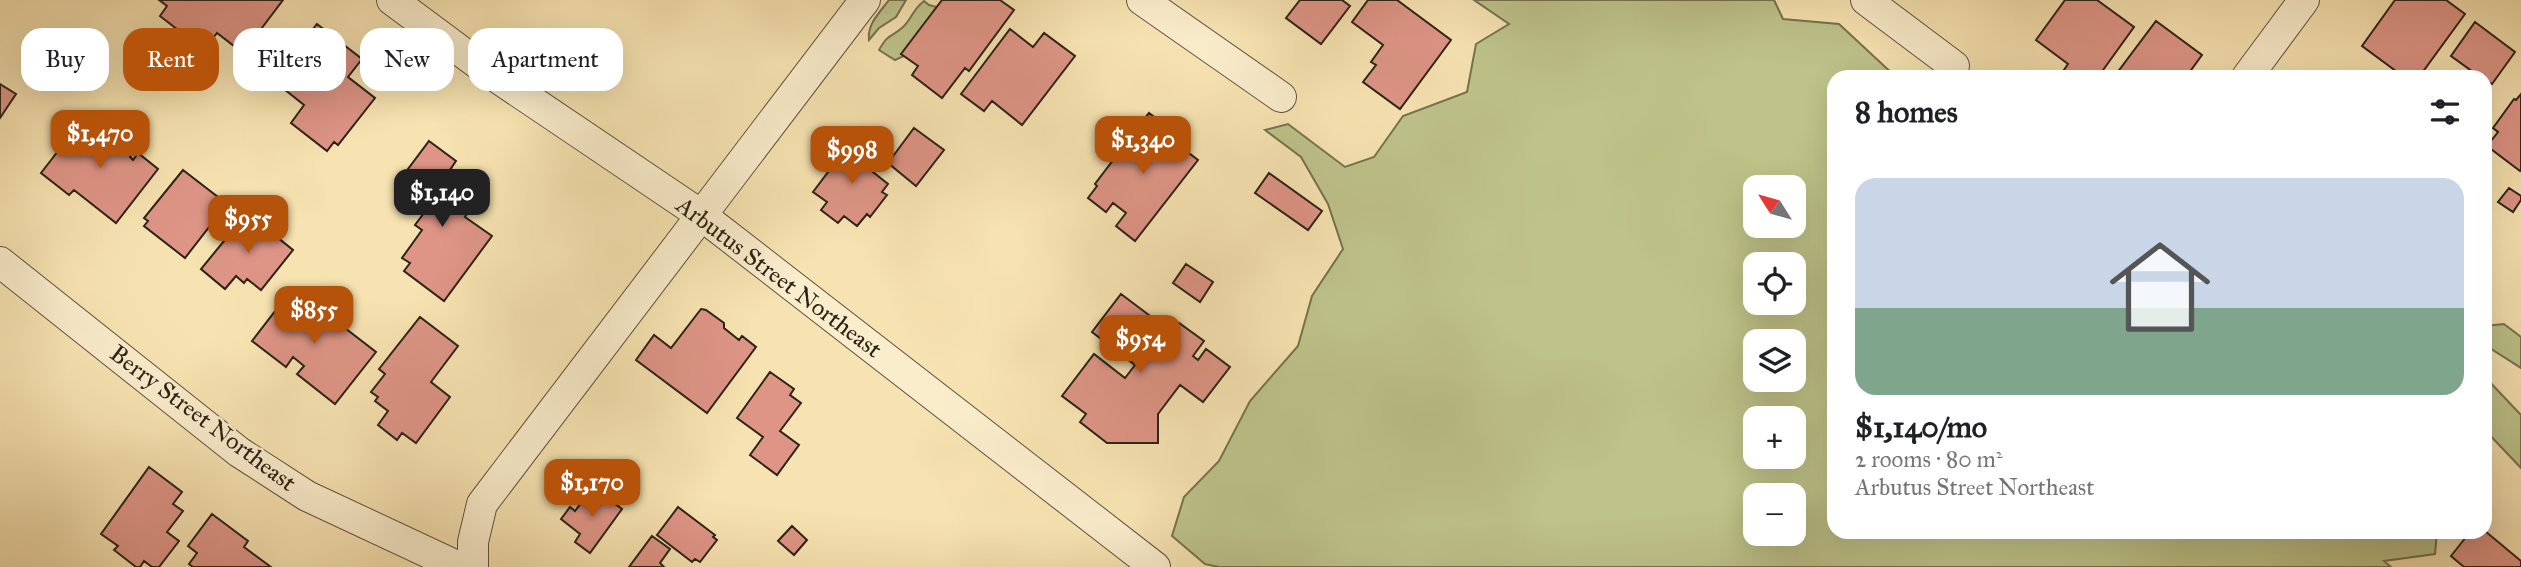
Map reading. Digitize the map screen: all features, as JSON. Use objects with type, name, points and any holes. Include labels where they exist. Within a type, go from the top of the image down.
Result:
[{"type":"street","name":"Arbutus Street Northeast","points":[[392,0],[489,72],[701,215],[1155,567]]},
{"type":"street","points":[[473,567],[473,542],[482,504],[865,0]]},
{"type":"street","points":[[1142,0],[1281,97]]},
{"type":"street","points":[[1866,0],[1954,66]]},
{"type":"street","points":[[2252,70],[2304,0]]},
{"type":"street","name":"Berry Street Northeast","points":[[0,262],[239,452],[307,496],[459,567]]},
{"type":"green space","points":[[889,0],[906,0],[896,17],[879,28],[869,40],[872,23]]},
{"type":"green space","points":[[1474,0],[1774,0],[1783,19],[1839,24],[1888,70],[1827,70],[1827,539],[2436,539],[2435,554],[2384,561],[2391,567],[1219,567],[1205,564],[1172,536],[1184,497],[1219,461],[1250,401],[1298,346],[1312,296],[1343,249],[1328,204],[1301,157],[1265,130],[1288,124],[1345,167],[1374,157],[1403,116],[1467,92],[1476,44],[1509,24]]},
{"type":"green space","points":[[924,1],[937,7],[902,54],[904,56],[895,60],[879,50],[888,38],[906,24]]},
{"type":"green space","points":[[2504,324],[2521,337],[2521,368],[2492,349],[2492,325]]},
{"type":"green space","points":[[2492,384],[2521,415],[2521,468],[2492,437]]},
{"type":"building","points":[[159,0],[283,0],[262,28],[233,28],[233,45],[219,35],[219,28],[176,28],[160,16],[167,6]]},
{"type":"building","points":[[942,0],[1000,0],[1014,10],[969,71],[965,68],[942,98],[912,75],[918,66],[901,54]]},
{"type":"building","points":[[1300,0],[1342,0],[1350,6],[1321,44],[1286,18]]},
{"type":"building","points":[[1368,0],[1397,0],[1451,40],[1400,109],[1363,82],[1376,65],[1371,62],[1383,45],[1352,22]]},
{"type":"building","points":[[2065,0],[2097,0],[2134,27],[2103,70],[2064,70],[2068,64],[2036,40]]},
{"type":"building","points":[[2395,0],[2446,0],[2465,14],[2424,70],[2395,70],[2362,46]]},
{"type":"building","points":[[2156,21],[2202,55],[2191,70],[2119,70]]},
{"type":"building","points":[[2475,22],[2515,52],[2492,84],[2492,70],[2470,70],[2451,56]]},
{"type":"building","points":[[1010,29],[1033,47],[1044,33],[1075,56],[1022,125],[992,101],[984,111],[961,94]]},
{"type":"building","points":[[346,47],[360,57],[360,62],[348,77],[360,86],[360,91],[366,91],[375,98],[338,145],[334,142],[327,151],[291,123],[304,105],[286,91],[346,91]]},
{"type":"building","points":[[0,84],[16,94],[0,118]]},
{"type":"building","points":[[2521,94],[2520,171],[2492,150],[2492,140],[2498,132],[2493,128],[2514,99]]},
{"type":"building","points":[[1149,113],[1178,135],[1173,141],[1198,160],[1135,241],[1116,226],[1126,213],[1113,203],[1106,212],[1088,198],[1097,186],[1095,184]]},
{"type":"building","points":[[83,119],[104,135],[108,129],[135,151],[130,157],[133,160],[138,153],[158,169],[116,223],[74,190],[69,195],[41,173]]},
{"type":"building","points":[[914,128],[944,150],[916,186],[888,163]]},
{"type":"building","points":[[853,139],[881,160],[873,172],[888,184],[882,192],[887,195],[870,217],[867,214],[857,226],[844,216],[838,223],[821,210],[827,202],[813,192]]},
{"type":"building","points":[[429,141],[456,161],[441,183],[472,206],[465,217],[492,236],[444,301],[404,271],[410,263],[402,258],[422,230],[415,225],[430,205],[436,209],[440,204],[418,188],[424,181],[408,169]]},
{"type":"building","points":[[183,170],[227,204],[185,258],[144,226],[148,221],[144,218]]},
{"type":"building","points":[[1269,173],[1322,211],[1308,230],[1255,193]]},
{"type":"building","points":[[2509,188],[2521,196],[2513,212],[2498,202]]},
{"type":"building","points":[[247,213],[293,250],[261,290],[247,279],[244,283],[236,276],[225,289],[201,269]]},
{"type":"building","points":[[1186,264],[1213,282],[1200,302],[1173,283]]},
{"type":"building","points":[[293,288],[376,352],[335,404],[297,374],[304,366],[293,357],[286,367],[252,341]]},
{"type":"building","points":[[1121,294],[1170,331],[1166,336],[1168,338],[1179,323],[1204,341],[1193,356],[1198,360],[1206,349],[1230,367],[1203,402],[1180,385],[1158,414],[1158,443],[1107,443],[1080,422],[1086,414],[1062,396],[1094,354],[1125,378],[1135,365],[1092,332]]},
{"type":"building","points":[[701,309],[724,323],[724,328],[739,340],[742,336],[756,347],[707,413],[636,360],[654,335],[671,348]]},
{"type":"building","points":[[420,317],[458,346],[431,382],[450,397],[416,443],[402,433],[397,440],[378,425],[388,411],[375,401],[378,397],[371,392],[385,374],[379,369]]},
{"type":"building","points":[[770,372],[794,389],[790,395],[801,403],[780,431],[799,445],[777,475],[750,455],[763,437],[737,418]]},
{"type":"building","points":[[149,467],[182,492],[173,504],[183,511],[167,532],[179,541],[159,567],[152,567],[144,561],[140,567],[136,567],[114,550],[118,546],[101,534]]},
{"type":"building","points":[[593,487],[622,509],[590,553],[575,542],[580,534],[561,519],[570,507],[575,511]]},
{"type":"building","points":[[678,507],[715,535],[713,537],[717,540],[700,562],[695,559],[692,562],[657,535]]},
{"type":"building","points":[[212,514],[248,541],[244,547],[271,567],[193,567],[189,564],[197,553],[188,546]]},
{"type":"building","points":[[792,526],[807,540],[794,555],[778,541]]},
{"type":"building","points":[[652,536],[670,549],[660,563],[664,567],[629,567]]},
{"type":"building","points":[[2492,537],[2521,561],[2521,567],[2464,567],[2451,556],[2464,539],[2492,539]]}]
